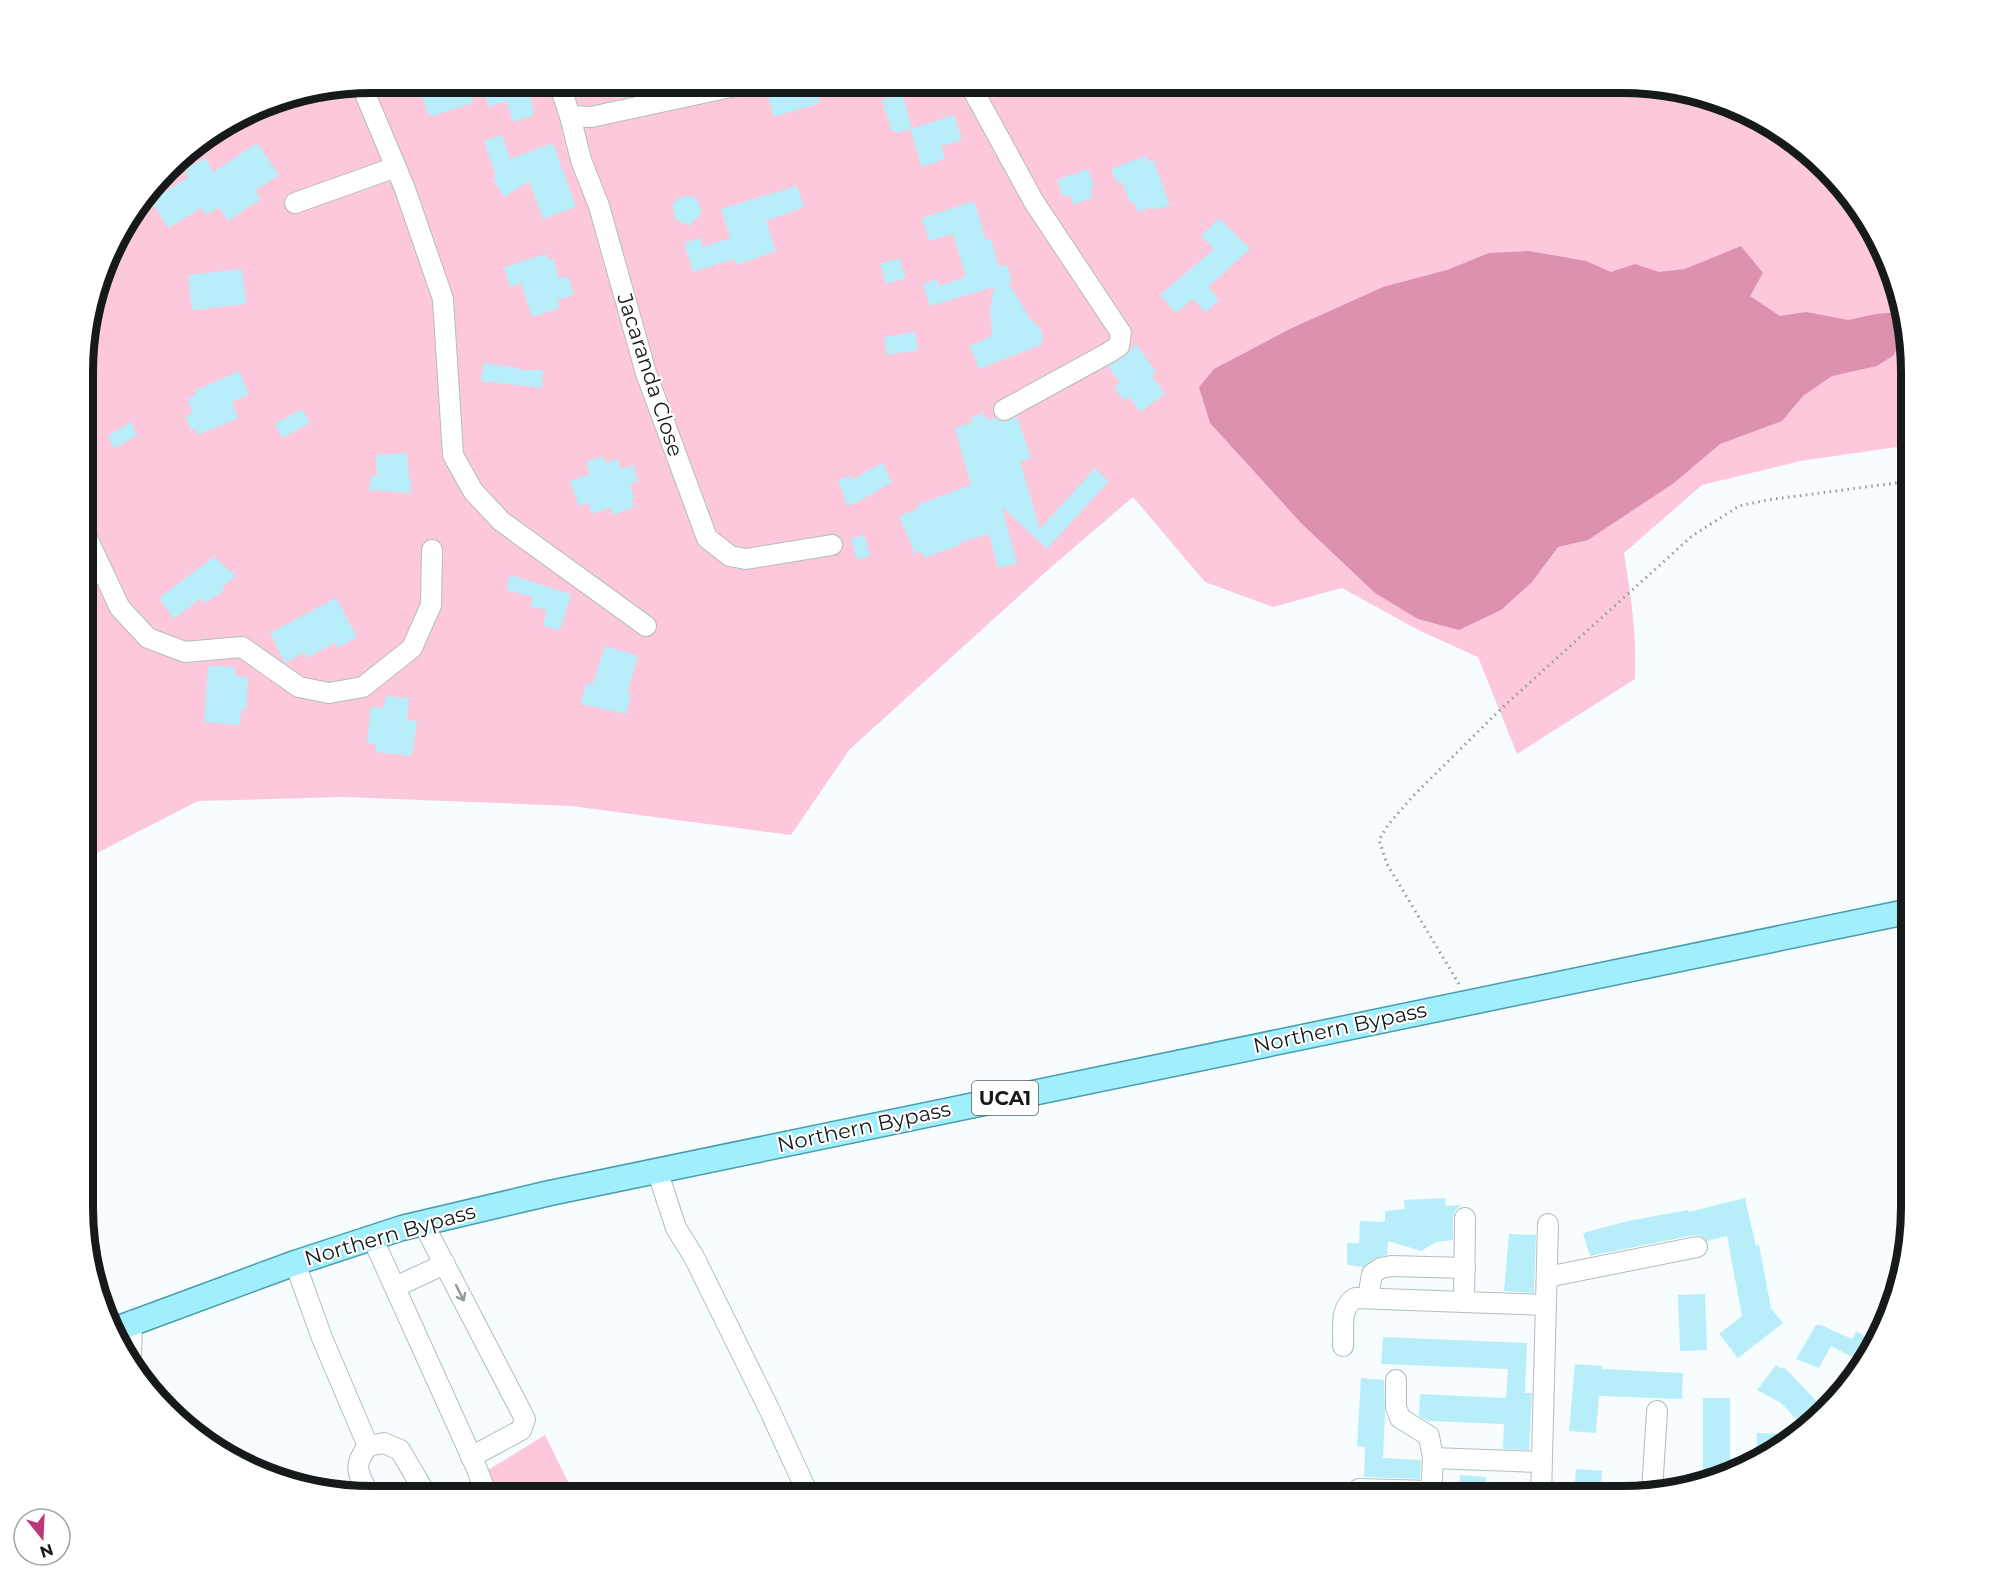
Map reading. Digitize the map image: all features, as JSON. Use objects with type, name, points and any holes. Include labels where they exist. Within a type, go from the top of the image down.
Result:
[{"type":"main road","name":"Northern Bypass","points":[[122,1326],[295,1263],[372,1238],[423,1223],[550,1193],[1901,913]]},
{"type":"street","points":[[365,93],[396,167],[444,299],[453,455],[473,491],[501,520],[646,626]]},
{"type":"street","name":"Jacaranda Close","points":[[562,93],[581,160],[599,206],[646,373],[707,538],[730,556],[747,559],[832,544]]},
{"type":"street","points":[[570,116],[591,117],[703,93]]},
{"type":"street","points":[[974,93],[1034,202],[1121,333],[1119,346],[1004,410]]},
{"type":"street","points":[[295,202],[396,167]]},
{"type":"street","points":[[93,551],[120,608],[148,638],[185,652],[242,647],[299,687],[329,693],[363,687],[412,648],[431,605],[432,550]]},
{"type":"street","points":[[657,1170],[676,1228],[694,1257],[804,1486]]},
{"type":"street","points":[[1464,1302],[1465,1218]]},
{"type":"street","points":[[423,1223],[525,1419],[522,1430],[471,1457]]},
{"type":"street","points":[[1541,1486],[1548,1224]]},
{"type":"street","points":[[372,1238],[483,1486]]},
{"type":"street","points":[[1547,1277],[1697,1247]]},
{"type":"street","points":[[295,1263],[322,1338],[368,1446]]},
{"type":"street","points":[[394,1287],[445,1264]]},
{"type":"street","points":[[1368,1298],[1372,1274],[1381,1268],[1392,1266],[1465,1268]]},
{"type":"street","points":[[1343,1346],[1344,1310],[1355,1298],[1546,1305]]},
{"type":"street","points":[[1396,1380],[1397,1413],[1400,1418],[1430,1436],[1434,1458],[1432,1486]]},
{"type":"street","points":[[1652,1484],[1657,1411]]},
{"type":"street","points":[[365,1486],[358,1472],[359,1458],[368,1446],[384,1443],[400,1450],[421,1486]]},
{"type":"street","points":[[1434,1458],[1541,1462]]},
{"type":"path","points":[[1470,1001],[1387,864],[1379,840],[1400,810],[1505,705],[1692,536],[1739,506],[1767,500],[1901,482]]},
{"type":"shaded area","points":[[372,93],[1622,93],[1659,95],[1695,102],[1729,114],[1762,130],[1806,162],[1832,188],[1864,232],[1880,265],[1892,299],[1899,335],[1901,446],[1800,461],[1702,485],[1624,553],[1634,632],[1635,679],[1517,754],[1478,657],[1420,631],[1342,588],[1273,607],[1205,582],[1133,497],[1049,569],[850,749],[791,835],[571,806],[343,797],[198,801],[93,854],[93,372],[95,335],[102,299],[114,265],[130,232],[162,188],[188,162],[232,130],[265,114],[299,102],[335,95]]},
{"type":"shaded area","points":[[1741,246],[1763,273],[1750,296],[1780,316],[1806,312],[1848,320],[1895,312],[1899,341],[1894,355],[1877,366],[1832,376],[1803,396],[1782,421],[1720,444],[1674,483],[1588,540],[1558,547],[1532,582],[1501,610],[1459,630],[1418,619],[1375,593],[1302,524],[1210,423],[1199,387],[1214,369],[1292,328],[1383,287],[1447,270],[1489,253],[1529,251],[1586,261],[1611,272],[1635,264],[1659,272],[1685,269]]},
{"type":"shaded area","points":[[545,1435],[570,1486],[462,1486]]},
{"type":"building","points":[[421,93],[470,93],[473,103],[432,116],[428,115]]},
{"type":"building","points":[[484,93],[529,93],[534,111],[533,116],[513,122],[506,101],[489,107]]},
{"type":"building","points":[[781,93],[817,93],[820,103],[774,117],[768,97]]},
{"type":"building","points":[[902,94],[912,128],[897,133],[892,132],[882,100]]},
{"type":"building","points":[[954,115],[962,140],[941,146],[945,159],[922,167],[910,129]]},
{"type":"building","points":[[502,135],[510,159],[553,143],[576,207],[543,219],[529,181],[504,197],[493,179],[496,177],[484,141]]},
{"type":"building","points":[[257,143],[279,175],[255,191],[261,199],[228,221],[219,207],[206,215],[202,208],[168,228],[153,203],[161,198],[159,195],[188,178],[185,173],[189,172],[187,168],[206,158],[213,172]]},
{"type":"building","points":[[1146,156],[1148,162],[1153,160],[1170,205],[1154,210],[1152,207],[1138,212],[1134,202],[1130,203],[1122,182],[1117,183],[1111,169]]},
{"type":"building","points":[[1088,169],[1094,187],[1090,189],[1093,197],[1073,205],[1070,195],[1063,197],[1057,180]]},
{"type":"building","points":[[797,186],[804,207],[766,221],[776,251],[736,265],[734,259],[693,272],[684,243],[701,238],[703,247],[730,238],[721,209]]},
{"type":"building","points":[[691,196],[697,200],[702,212],[690,226],[676,220],[672,205],[680,197]]},
{"type":"building","points":[[974,201],[986,240],[991,239],[999,267],[1007,265],[1012,281],[1008,282],[1031,321],[1041,330],[1043,344],[979,369],[970,346],[992,336],[990,310],[994,287],[930,306],[923,284],[937,279],[939,286],[966,277],[953,234],[929,241],[922,218]]},
{"type":"building","points":[[1219,218],[1250,249],[1208,287],[1219,300],[1205,312],[1193,299],[1176,313],[1160,295],[1214,249],[1201,236]]},
{"type":"building","points":[[546,254],[548,260],[553,258],[559,278],[568,277],[574,295],[557,300],[560,308],[532,317],[521,283],[510,287],[504,267]]},
{"type":"building","points":[[899,258],[906,278],[886,284],[880,264]]},
{"type":"building","points":[[242,269],[246,304],[192,310],[188,275]]},
{"type":"building","points":[[915,332],[918,350],[887,355],[884,337]]},
{"type":"building","points":[[1136,344],[1156,372],[1151,375],[1165,394],[1140,412],[1129,397],[1124,401],[1114,387],[1120,383],[1108,367],[1125,356]]},
{"type":"building","points":[[484,363],[519,368],[519,370],[543,370],[542,388],[481,381]]},
{"type":"building","points":[[239,371],[249,394],[232,402],[238,418],[198,435],[195,429],[191,430],[185,416],[193,413],[187,399],[196,395],[194,391]]},
{"type":"building","points":[[302,409],[310,423],[282,438],[275,424]]},
{"type":"building","points":[[984,413],[986,420],[995,418],[1003,422],[1017,417],[1031,458],[1020,462],[1040,529],[1095,468],[1109,481],[1047,549],[1002,507],[1017,563],[998,568],[989,534],[961,542],[962,544],[924,558],[922,551],[915,554],[899,516],[918,509],[917,505],[971,485],[955,428],[973,422],[971,417]]},
{"type":"building","points":[[131,422],[137,435],[114,449],[108,436]]},
{"type":"building","points":[[407,453],[409,480],[411,480],[410,493],[369,490],[371,476],[380,477],[377,476],[376,455]]},
{"type":"building","points":[[603,456],[605,463],[618,459],[621,469],[633,465],[638,481],[630,484],[634,507],[613,515],[610,508],[592,514],[588,503],[579,506],[570,481],[590,474],[586,462]]},
{"type":"building","points":[[882,463],[892,482],[847,506],[838,480],[851,476],[852,480]]},
{"type":"building","points":[[864,535],[870,556],[857,560],[851,539]]},
{"type":"building","points":[[214,557],[236,576],[222,587],[224,591],[205,603],[201,598],[174,619],[159,598]]},
{"type":"building","points":[[510,575],[571,594],[560,630],[543,626],[547,610],[530,606],[533,597],[506,590]]},
{"type":"building","points":[[336,598],[357,637],[338,648],[335,643],[307,658],[305,652],[285,663],[270,633]]},
{"type":"building","points":[[605,646],[638,656],[627,693],[631,694],[626,714],[581,704],[586,683],[593,684]]},
{"type":"building","points":[[208,666],[235,667],[235,676],[248,677],[246,710],[241,710],[240,725],[204,722]]},
{"type":"building","points":[[386,696],[409,698],[407,720],[417,721],[412,756],[375,752],[376,744],[367,743],[371,707],[384,708]]},
{"type":"building","points":[[1445,1198],[1446,1206],[1461,1205],[1453,1217],[1453,1240],[1436,1242],[1421,1251],[1388,1241],[1387,1255],[1375,1258],[1363,1267],[1347,1265],[1347,1243],[1359,1243],[1360,1221],[1385,1222],[1385,1211],[1405,1209],[1404,1200]]},
{"type":"building","points":[[1745,1198],[1756,1246],[1759,1245],[1771,1308],[1783,1323],[1738,1358],[1719,1334],[1742,1316],[1727,1236],[1707,1241],[1695,1235],[1590,1256],[1583,1233],[1628,1221],[1688,1210],[1689,1212]]},
{"type":"building","points":[[1509,1234],[1536,1235],[1534,1293],[1504,1291]]},
{"type":"building","points":[[1705,1294],[1707,1350],[1680,1351],[1678,1295]]},
{"type":"building","points":[[1816,1325],[1821,1325],[1852,1339],[1856,1331],[1868,1338],[1856,1359],[1831,1346],[1819,1368],[1796,1359]]},
{"type":"building","points":[[1383,1337],[1527,1343],[1525,1393],[1532,1393],[1529,1450],[1503,1449],[1504,1424],[1428,1421],[1419,1416],[1420,1394],[1506,1398],[1508,1369],[1381,1364]]},
{"type":"building","points":[[1575,1364],[1602,1366],[1602,1369],[1683,1373],[1682,1399],[1599,1396],[1596,1433],[1569,1431]]},
{"type":"building","points":[[1776,1365],[1782,1369],[1784,1367],[1819,1404],[1799,1422],[1781,1403],[1757,1390]]},
{"type":"building","points":[[1361,1378],[1384,1380],[1383,1458],[1421,1460],[1420,1479],[1364,1477],[1365,1447],[1357,1446]]},
{"type":"building","points":[[1703,1398],[1730,1398],[1730,1465],[1703,1474]]},
{"type":"building","points":[[1757,1433],[1784,1434],[1762,1449],[1756,1452]]},
{"type":"building","points":[[1576,1469],[1602,1471],[1601,1486],[1575,1486]]},
{"type":"building","points":[[1460,1475],[1486,1477],[1486,1486],[1459,1486]]}]
